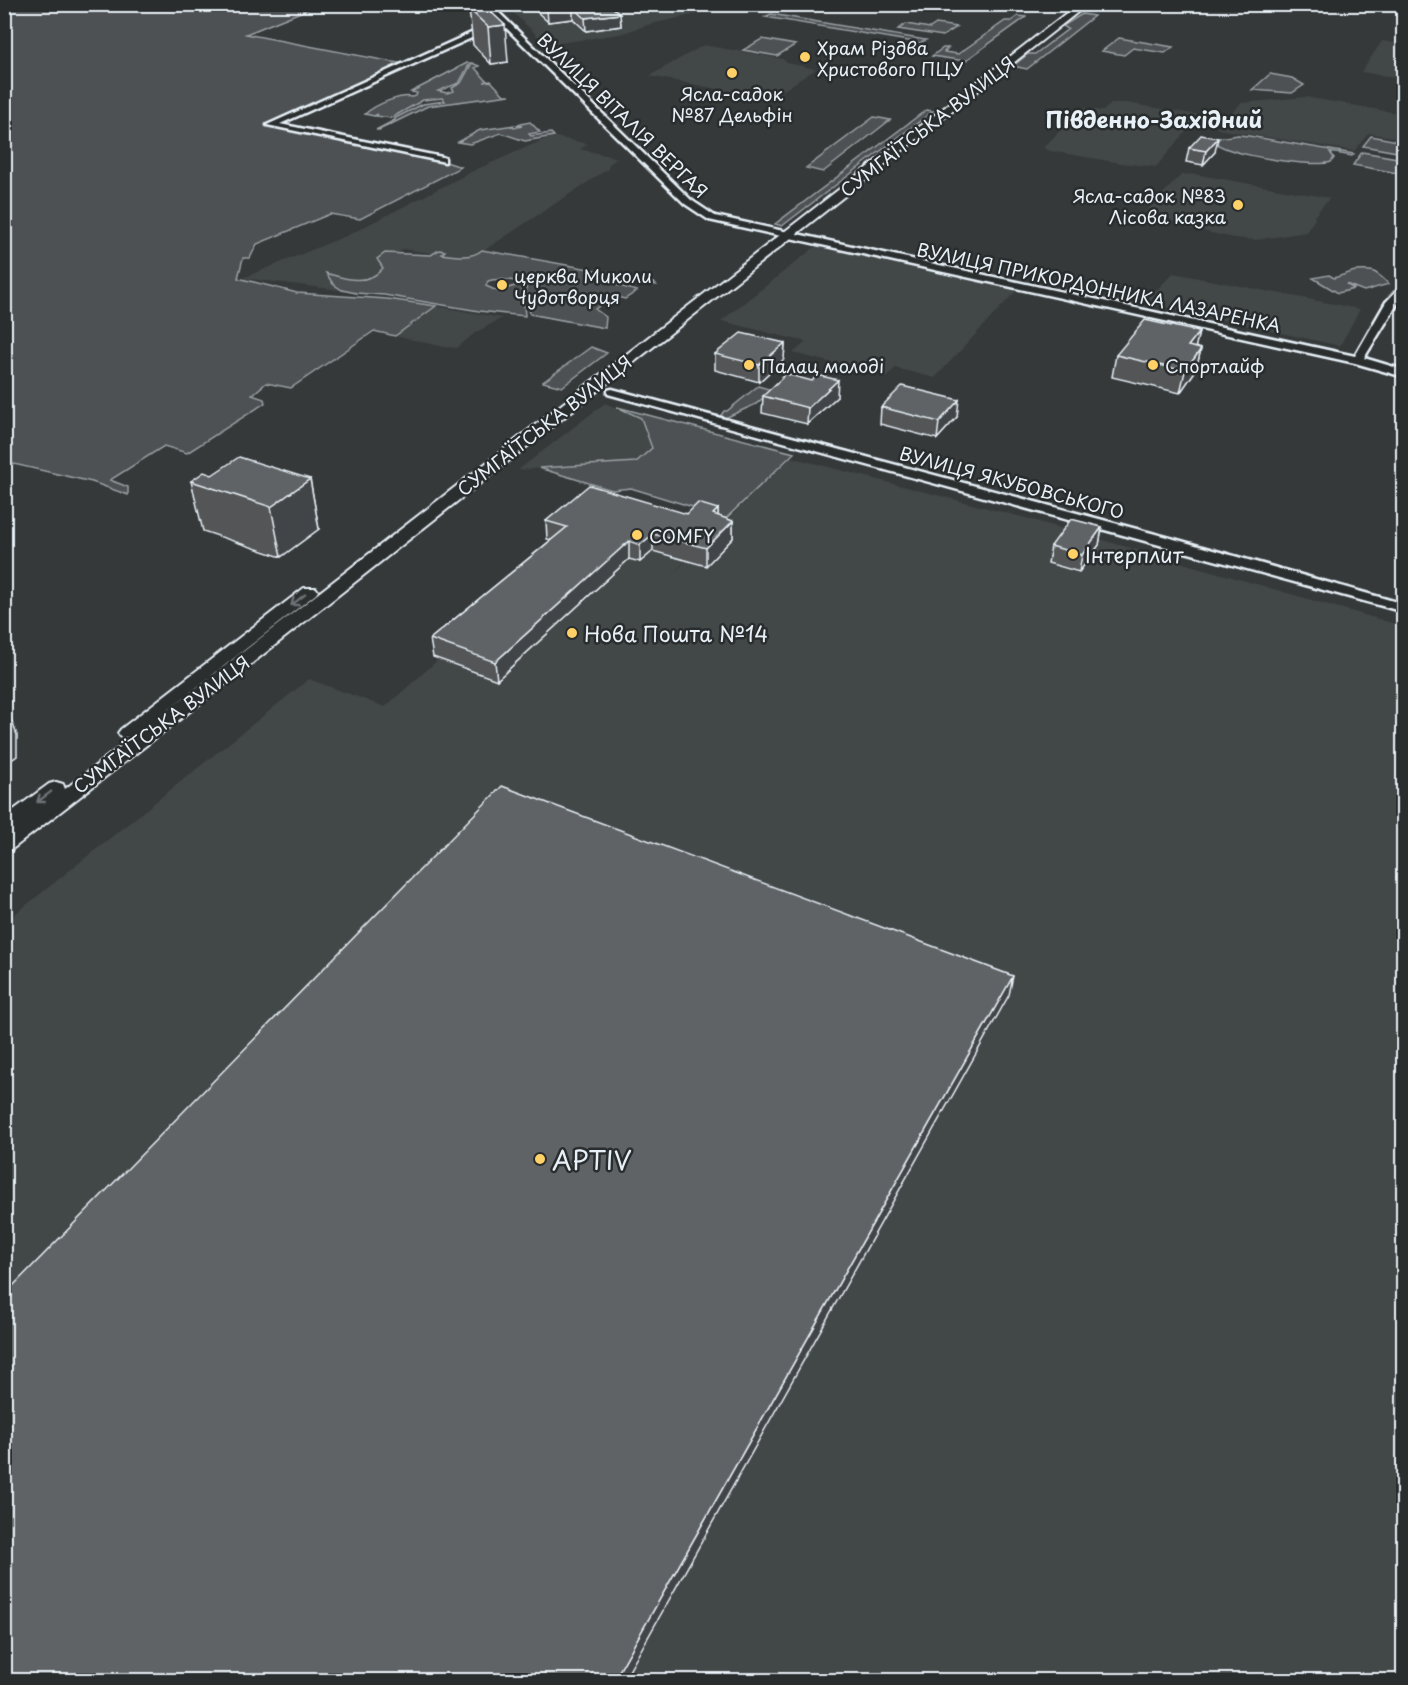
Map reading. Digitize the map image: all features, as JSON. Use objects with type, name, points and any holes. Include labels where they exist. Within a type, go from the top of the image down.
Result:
[{"type":"main road","name":"СУМГАЇТСЬКА ВУЛИЦЯ","points":[[782,235],[1073,4]]},
{"type":"main road","name":"СУМГАЇТСЬКА ВУЛИЦЯ","points":[[4,827],[137,733],[1084,4]]},
{"type":"main road","points":[[1378,4],[1404,8]]},
{"type":"main road","name":"СУМГАЇТСЬКА ВУЛИЦЯ","points":[[4,845],[137,733]]},
{"type":"street","name":"ВУЛИЦЯ ВІТАЛІЯ ВЕРГАЯ","points":[[485,4],[698,210],[718,220],[782,235]]},
{"type":"street","points":[[442,160],[271,124],[482,30],[504,24]]},
{"type":"street","name":"ВУЛИЦЯ ПРИКОРДОННИКА ЛАЗАРЕНКА","points":[[782,235],[1358,360],[1404,374]]},
{"type":"street","points":[[1358,360],[1390,302],[1404,286]]},
{"type":"street","name":"ВУЛИЦЯ ЯКУБОВСЬКОГО","points":[[612,392],[1404,608]]},
{"type":"shaded area","points":[[49,4],[62,7],[69,4],[318,5],[246,34],[398,63],[409,62],[272,125],[443,161],[461,167],[360,219],[330,214],[257,244],[250,258],[243,258],[238,278],[297,293],[387,299],[436,306],[395,336],[374,331],[291,388],[266,383],[252,395],[264,399],[265,403],[187,453],[164,446],[110,480],[128,487],[128,495],[92,482],[5,462],[5,5]]},
{"type":"shaded area","points":[[686,4],[702,13],[651,24],[620,34],[560,43],[544,42],[505,5]]},
{"type":"shaded area","points":[[771,14],[926,40],[920,43],[765,17]]},
{"type":"shaded area","points":[[1082,14],[1094,16],[1027,69],[1013,66],[1028,54],[1035,54],[1068,29],[1063,26]]},
{"type":"shaded area","points":[[1018,16],[1026,17],[965,61],[932,56],[943,48],[948,48],[944,52],[958,54],[1005,21],[1011,21]]},
{"type":"shaded area","points":[[906,24],[930,28],[936,24],[957,27],[943,36],[898,29]]},
{"type":"shaded area","points":[[1119,38],[1173,47],[1165,53],[1133,48],[1124,55],[1102,51]]},
{"type":"shaded area","points":[[762,39],[795,45],[777,56],[743,50]]},
{"type":"shaded area","points":[[1382,41],[1403,44],[1403,79],[1361,72]]},
{"type":"shaded area","name":"Ясла-садок №87 Дельфін","points":[[704,45],[783,59],[787,63],[816,69],[770,99],[649,76]]},
{"type":"shaded area","points":[[470,63],[459,83],[438,91],[447,93],[454,91],[452,88],[461,83],[472,63],[479,66],[475,68],[487,81],[484,82],[491,81],[504,95],[510,95],[428,106],[379,130],[376,130],[423,104],[445,101],[442,98],[423,100],[391,118],[376,116],[378,114],[374,116],[365,114],[389,101],[416,96],[417,93],[411,92]]},
{"type":"shaded area","points":[[1270,74],[1292,78],[1304,85],[1292,93],[1252,90]]},
{"type":"shaded area","points":[[1306,97],[1403,114],[1403,139],[1369,133],[1354,151],[1216,129],[1241,103]]},
{"type":"shaded area","points":[[1112,103],[1126,103],[1200,115],[1156,167],[1120,163],[1043,148],[1082,108],[1103,111]]},
{"type":"shaded area","points":[[926,110],[933,111],[782,226],[775,224]]},
{"type":"shaded area","points":[[874,117],[890,120],[823,172],[806,168]]},
{"type":"shaded area","points":[[530,122],[540,132],[529,134],[531,136],[551,133],[554,136],[525,141],[501,133],[470,144],[458,142],[480,130],[515,125],[512,126],[514,128],[522,126],[516,125]]},
{"type":"shaded area","points":[[1238,135],[1354,154],[1352,156],[1330,152],[1334,158],[1331,162],[1291,162],[1237,152],[1216,143],[1219,138]]},
{"type":"shaded area","points":[[552,136],[588,144],[580,149],[618,158],[609,164],[608,169],[471,259],[403,249],[355,292],[243,278],[348,235],[475,170]]},
{"type":"shaded area","points":[[1371,136],[1403,142],[1403,153],[1363,146]]},
{"type":"shaded area","points":[[1362,152],[1403,159],[1403,174],[1353,165]]},
{"type":"shaded area","name":"Ясла-садок №83 Лісова казка","points":[[1194,174],[1330,198],[1314,216],[1315,219],[1306,232],[1256,240],[1234,238],[1179,226],[1167,217],[1144,213],[1181,175]]},
{"type":"shaded area","points":[[816,246],[1018,289],[935,378],[895,368],[887,377],[793,353],[806,342],[721,321]]},
{"type":"shaded area","points":[[439,250],[445,251],[442,254],[463,256],[473,255],[482,250],[629,276],[628,278],[656,285],[635,280],[628,285],[616,285],[637,291],[625,299],[613,296],[595,309],[606,317],[605,328],[530,314],[525,281],[493,280],[488,281],[486,286],[497,291],[522,284],[525,316],[342,290],[333,284],[326,273],[355,280],[370,278],[383,268],[377,259],[385,253],[431,255]]},
{"type":"shaded area","points":[[1355,271],[1374,272],[1389,284],[1364,291],[1346,284],[1354,289],[1338,293],[1313,278],[1329,275],[1334,278]]},
{"type":"shaded area","points":[[1173,273],[1360,309],[1340,346],[1144,303]]},
{"type":"shaded area","points":[[436,306],[502,318],[475,333],[457,348],[395,336]]},
{"type":"shaded area","points":[[591,347],[607,353],[562,387],[543,382]]},
{"type":"shaded area","points":[[758,386],[772,390],[756,404],[723,419],[719,418],[724,411]]},
{"type":"shaded area","points":[[605,403],[641,418],[652,448],[636,462],[518,470]]},
{"type":"shaded area","points":[[617,407],[794,453],[718,526],[696,508],[631,488],[612,490],[539,468],[636,462],[652,448],[641,418]]},
{"type":"shaded area","points":[[790,457],[1026,518],[1403,626],[1403,1680],[5,1680],[5,922],[309,679],[385,707],[567,545],[718,526],[673,574]]},
{"type":"building","points":[[541,4],[609,4],[620,14],[585,18],[573,7],[547,10]]},
{"type":"building","points":[[469,9],[491,12],[505,25],[488,27]]},
{"type":"building","points":[[1201,135],[1218,138],[1206,151],[1189,148]]},
{"type":"building","points":[[1145,320],[1199,332],[1188,346],[1201,349],[1185,371],[1116,355]]},
{"type":"building","points":[[741,333],[785,343],[759,365],[715,354]]},
{"type":"building","points":[[786,374],[812,381],[817,375],[838,380],[808,408],[763,396]]},
{"type":"building","points":[[902,386],[959,400],[939,422],[881,407]]},
{"type":"building","points":[[239,457],[310,479],[271,507],[191,481],[204,472],[212,475]]},
{"type":"building","points":[[589,485],[687,514],[698,503],[718,509],[713,514],[733,521],[706,548],[653,534],[640,545],[629,541],[495,662],[430,639],[567,527],[546,521]]},
{"type":"building","points":[[1071,519],[1102,527],[1082,555],[1051,546]]},
{"type":"building","name":"APTIV","points":[[502,786],[1013,976],[614,1680],[4,1680],[4,1295]]},
{"type":"place","name":"Храм Різдва Христового ПЦУ","points":[[805,57]]},
{"type":"place","name":"Ясла-садок №87 Дельфін","points":[[732,73]]},
{"type":"place","name":"Ясла-садок №83 Лісова казка","points":[[1238,205]]},
{"type":"place","name":"церква Миколи Чудотворця","points":[[502,285]]},
{"type":"place","name":"Палац молоді","points":[[749,365]]},
{"type":"place","name":"Спортлайф","points":[[1153,365]]},
{"type":"place","name":"COMFY","points":[[637,535]]},
{"type":"place","name":"Інтерплит","points":[[1073,554]]},
{"type":"place","name":"Нова Пошта №14","points":[[572,633]]},
{"type":"place","name":"APTIV","points":[[540,1159]]},
{"type":"district","name":"Південно-Західний","points":[[1154,118]]}]
